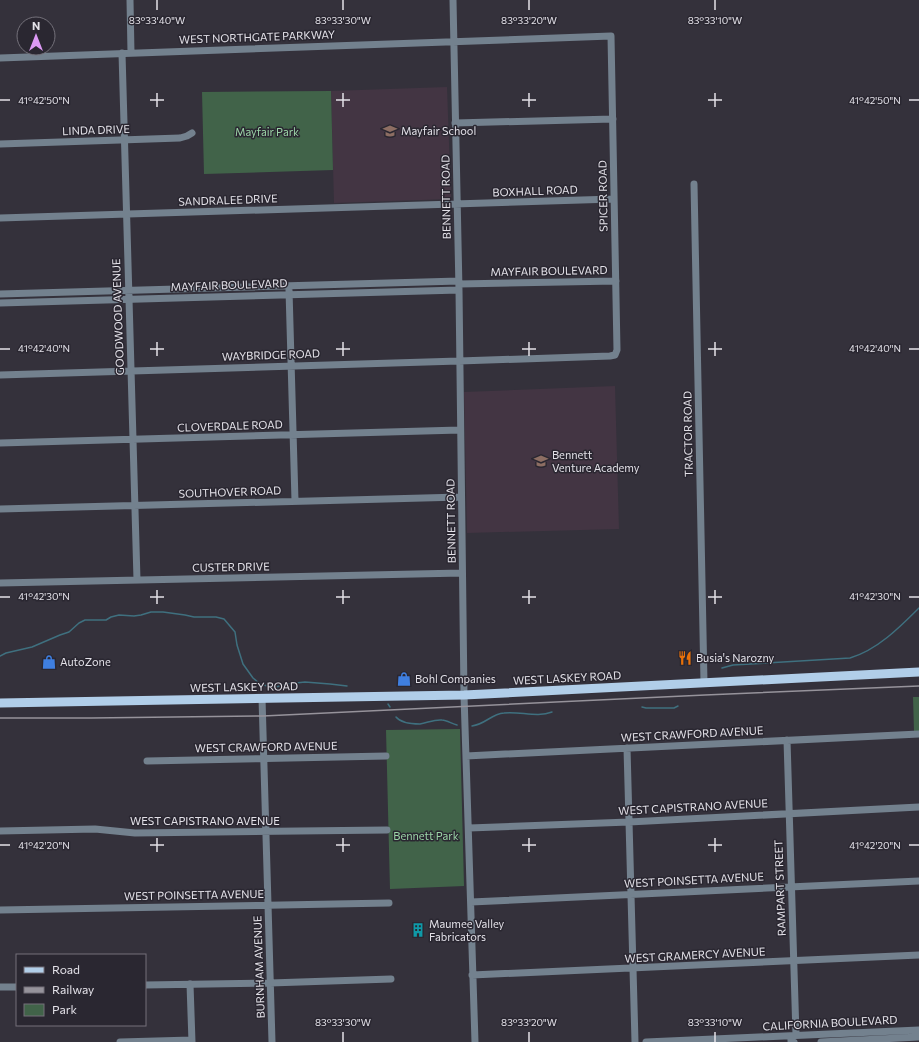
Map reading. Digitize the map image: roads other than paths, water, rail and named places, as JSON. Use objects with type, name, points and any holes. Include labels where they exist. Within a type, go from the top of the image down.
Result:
[{"type":"main road","name":"WEST LASKEY ROAD","points":[[0,703],[464,695],[919,672]]},
{"type":"street","points":[[130,0],[131,53]]},
{"type":"street","name":"BENNETT ROAD","points":[[453,0],[459,285],[464,695],[475,1042]]},
{"type":"street","name":"WEST NORTHGATE PARKWAY","points":[[0,58],[612,36]]},
{"type":"street","name":"SPICER ROAD","points":[[612,36],[617,350],[615,355]]},
{"type":"street","name":"GOODWOOD AVENUE","points":[[122,53],[137,580]]},
{"type":"street","points":[[455,123],[613,119]]},
{"type":"street","name":"LINDA DRIVE","points":[[0,144],[180,138],[192,133]]},
{"type":"street","name":"TRACTOR ROAD","points":[[694,184],[704,682]]},
{"type":"street","name":"BOXHALL ROAD","points":[[457,204],[614,199]]},
{"type":"street","name":"SANDRALEE DRIVE","points":[[0,218],[457,204]]},
{"type":"street","name":"MAYFAIR BOULEVARD","points":[[0,302],[289,294],[459,285],[616,280]]},
{"type":"street","name":"MAYFAIR BOULEVARD","points":[[0,294],[288,286],[459,285]]},
{"type":"street","points":[[288,286],[295,502]]},
{"type":"street","name":"WAYBRIDGE ROAD","points":[[0,375],[615,355]]},
{"type":"street","name":"CLOVERDALE ROAD","points":[[0,443],[460,430]]},
{"type":"street","name":"SOUTHOVER ROAD","points":[[0,509],[461,497]]},
{"type":"street","name":"CUSTER DRIVE","points":[[0,583],[462,573]]},
{"type":"street","name":"BURNHAM AVENUE","points":[[262,698],[272,1042]]},
{"type":"street","name":"WEST CRAWFORD AVENUE","points":[[466,756],[919,734]]},
{"type":"street","name":"RAMPART STREET","points":[[787,740],[796,1040]]},
{"type":"street","points":[[627,748],[635,1042]]},
{"type":"street","name":"WEST CRAWFORD AVENUE","points":[[147,761],[386,756]]},
{"type":"street","name":"WEST CAPISTRANO AVENUE","points":[[469,828],[629,822],[919,807]]},
{"type":"street","name":"WEST CAPISTRANO AVENUE","points":[[0,831],[95,829],[135,833],[387,830]]},
{"type":"street","name":"WEST POINSETTA AVENUE","points":[[471,902],[919,881]]},
{"type":"street","name":"WEST POINSETTA AVENUE","points":[[0,910],[388,903]]},
{"type":"street","name":"WEST GRAMERCY AVENUE","points":[[472,975],[633,969],[919,955]]},
{"type":"street","points":[[146,985],[391,979]]},
{"type":"street","points":[[120,1042],[192,1041],[190,984]]},
{"type":"street","points":[[0,987],[16,987]]},
{"type":"street","name":"CALIFORNIA BOULEVARD","points":[[821,1042],[919,1030]]},
{"type":"street","name":"CALIFORNIA BOULEVARD","points":[[646,1042],[796,1040],[876,1036],[919,1037]]},
{"type":"waterway","points":[[722,668],[733,665],[850,658],[869,650],[887,638],[919,608]]},
{"type":"waterway","points":[[0,656],[6,653],[32,647],[69,632],[85,620],[106,620],[119,615],[134,616],[151,612],[163,612],[194,617],[216,617],[224,619],[235,632],[237,645],[243,664],[253,678],[260,684],[276,687],[305,682],[347,686]]},
{"type":"waterway","points":[[642,707],[674,708],[678,706]]},
{"type":"waterway","points":[[472,726],[499,714],[546,714],[552,712]]},
{"type":"waterway","points":[[396,717],[401,721],[411,723],[420,724],[439,720],[457,725]]},
{"type":"railway","points":[[0,718],[263,716],[919,686]]},
{"type":"place","name":"Mayfair School","points":[[390,131]]},
{"type":"place","name":"Bennett Venture Academy","points":[[541,461]]},
{"type":"place","name":"Busia's Narozny","points":[[685,658]]},
{"type":"place","name":"AutoZone","points":[[49,662]]},
{"type":"place","name":"Bohl Companies","points":[[404,679]]},
{"type":"place","name":"Maumee Valley Fabricators","points":[[418,930]]},
{"type":"park label","name":"Mayfair Park","points":[[267,132]]},
{"type":"park label","name":"Bennett Park","points":[[426,836]]}]
